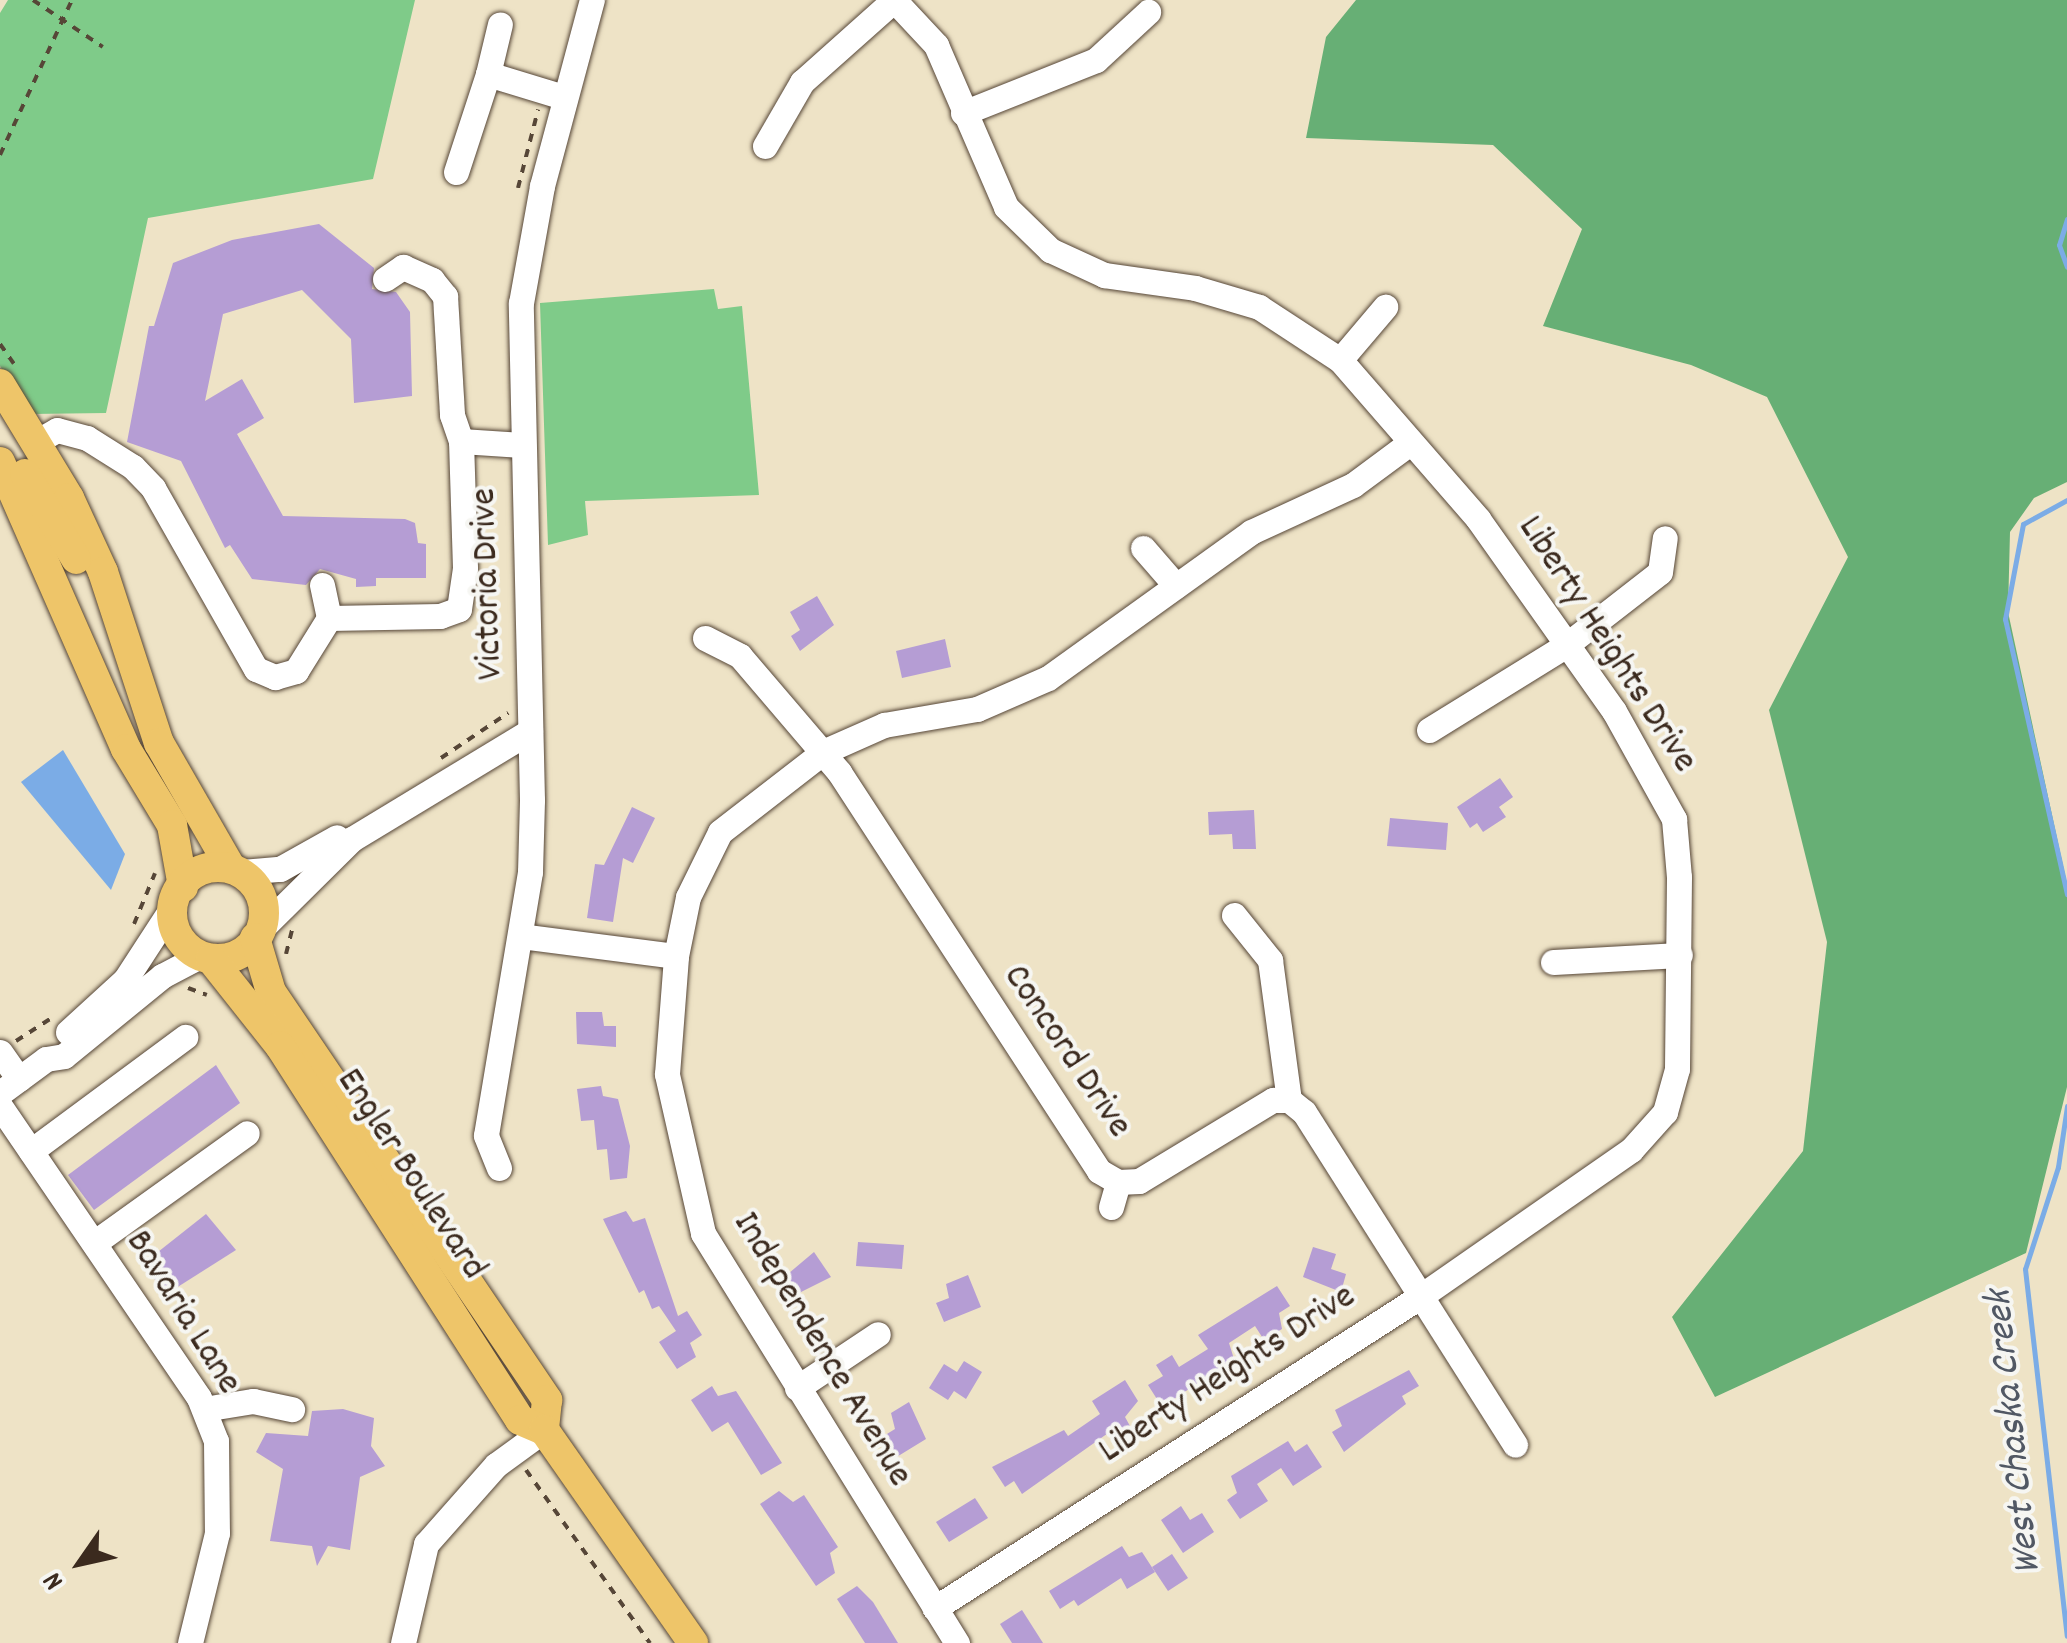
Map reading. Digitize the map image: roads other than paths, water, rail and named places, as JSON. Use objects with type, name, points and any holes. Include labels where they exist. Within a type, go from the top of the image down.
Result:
[{"type":"main road","points":[[0,384],[69,498],[120,622],[159,743],[237,870],[262,898],[258,934],[238,952],[206,958],[174,931],[178,897],[172,825],[126,750],[0,462]]},
{"type":"main road","points":[[0,462],[18,465],[120,622]]},
{"type":"main road","points":[[178,897],[209,867],[237,870]]},
{"type":"main road","name":"Engler Boulevard","points":[[258,934],[272,992],[547,1400],[544,1430]]},
{"type":"main road","name":"Engler Boulevard","points":[[206,958],[280,1046],[520,1420],[544,1430],[693,1643]]},
{"type":"street","name":"Victoria Drive","points":[[499,1168],[486,1135],[530,872],[521,303],[553,94],[592,0]]},
{"type":"street","points":[[765,146],[802,82],[894,0]]},
{"type":"street","name":"Liberty Heights Drive","points":[[894,0],[936,45],[1006,207],[1050,250],[1104,275],[1259,307],[1340,360],[1406,444],[1478,519],[1648,764],[1674,819],[1680,955],[1677,1069],[1665,1112],[1630,1150],[1421,1296],[935,1608]]},
{"type":"street","points":[[963,113],[1096,60],[1148,12]]},
{"type":"street","points":[[456,172],[500,24]]},
{"type":"street","points":[[488,74],[553,94]]},
{"type":"street","points":[[329,618],[440,616],[460,609],[465,568],[460,441],[452,415],[445,296],[432,280],[410,270],[385,278]]},
{"type":"street","points":[[1340,360],[1385,308]]},
{"type":"street","points":[[36,442],[56,430],[87,438],[133,467],[153,488],[265,676],[296,671],[329,618],[322,585]]},
{"type":"street","points":[[460,441],[522,445]]},
{"type":"street","name":"Independence Avenue","points":[[957,1643],[724,1275],[688,1187],[668,1074],[676,956],[688,897],[720,832],[823,752],[884,725],[977,709],[1034,684],[1252,532],[1352,485],[1406,444]]},
{"type":"street","points":[[1429,730],[1566,646],[1660,572],[1665,538]]},
{"type":"street","points":[[1143,548],[1176,586]]},
{"type":"street","name":"Concord Drive","points":[[705,638],[740,656],[823,752],[1081,1150],[1118,1182],[1149,1176],[1272,1100],[1289,1100]]},
{"type":"street","points":[[258,934],[352,839],[530,731]]},
{"type":"street","points":[[237,870],[280,869],[338,836],[352,839]]},
{"type":"street","points":[[10,1086],[46,1059],[55,1042],[125,980],[178,897]]},
{"type":"street","points":[[1234,915],[1270,960],[1289,1100],[1304,1112],[1515,1444]]},
{"type":"street","points":[[520,936],[676,956]]},
{"type":"street","points":[[1553,962],[1680,955]]},
{"type":"street","points":[[46,1059],[64,1056],[162,976],[206,958]]},
{"type":"street","points":[[31,1150],[185,1037]]},
{"type":"street","points":[[6,1048],[10,1086]]},
{"type":"street","name":"Bavaria Lane","points":[[0,1106],[204,1409],[216,1441],[221,1494],[190,1643]]},
{"type":"street","points":[[94,1243],[247,1133]]},
{"type":"street","points":[[1110,1207],[1118,1182]]},
{"type":"street","points":[[797,1388],[878,1334]]},
{"type":"street","points":[[204,1409],[253,1401],[292,1409]]},
{"type":"street","points":[[402,1643],[426,1544],[496,1464],[544,1430]]},
{"type":"water","points":[[63,750],[125,854],[111,890],[21,782]]},
{"type":"waterway","name":"West Chaska Creek","points":[[2067,219],[2059,245],[2067,267]]},
{"type":"waterway","name":"West Chaska Creek","points":[[2067,500],[2023,524],[2005,619],[2067,894]]},
{"type":"waterway","name":"West Chaska Creek","points":[[2067,1106],[2058,1167],[2025,1269],[2067,1636]]}]
